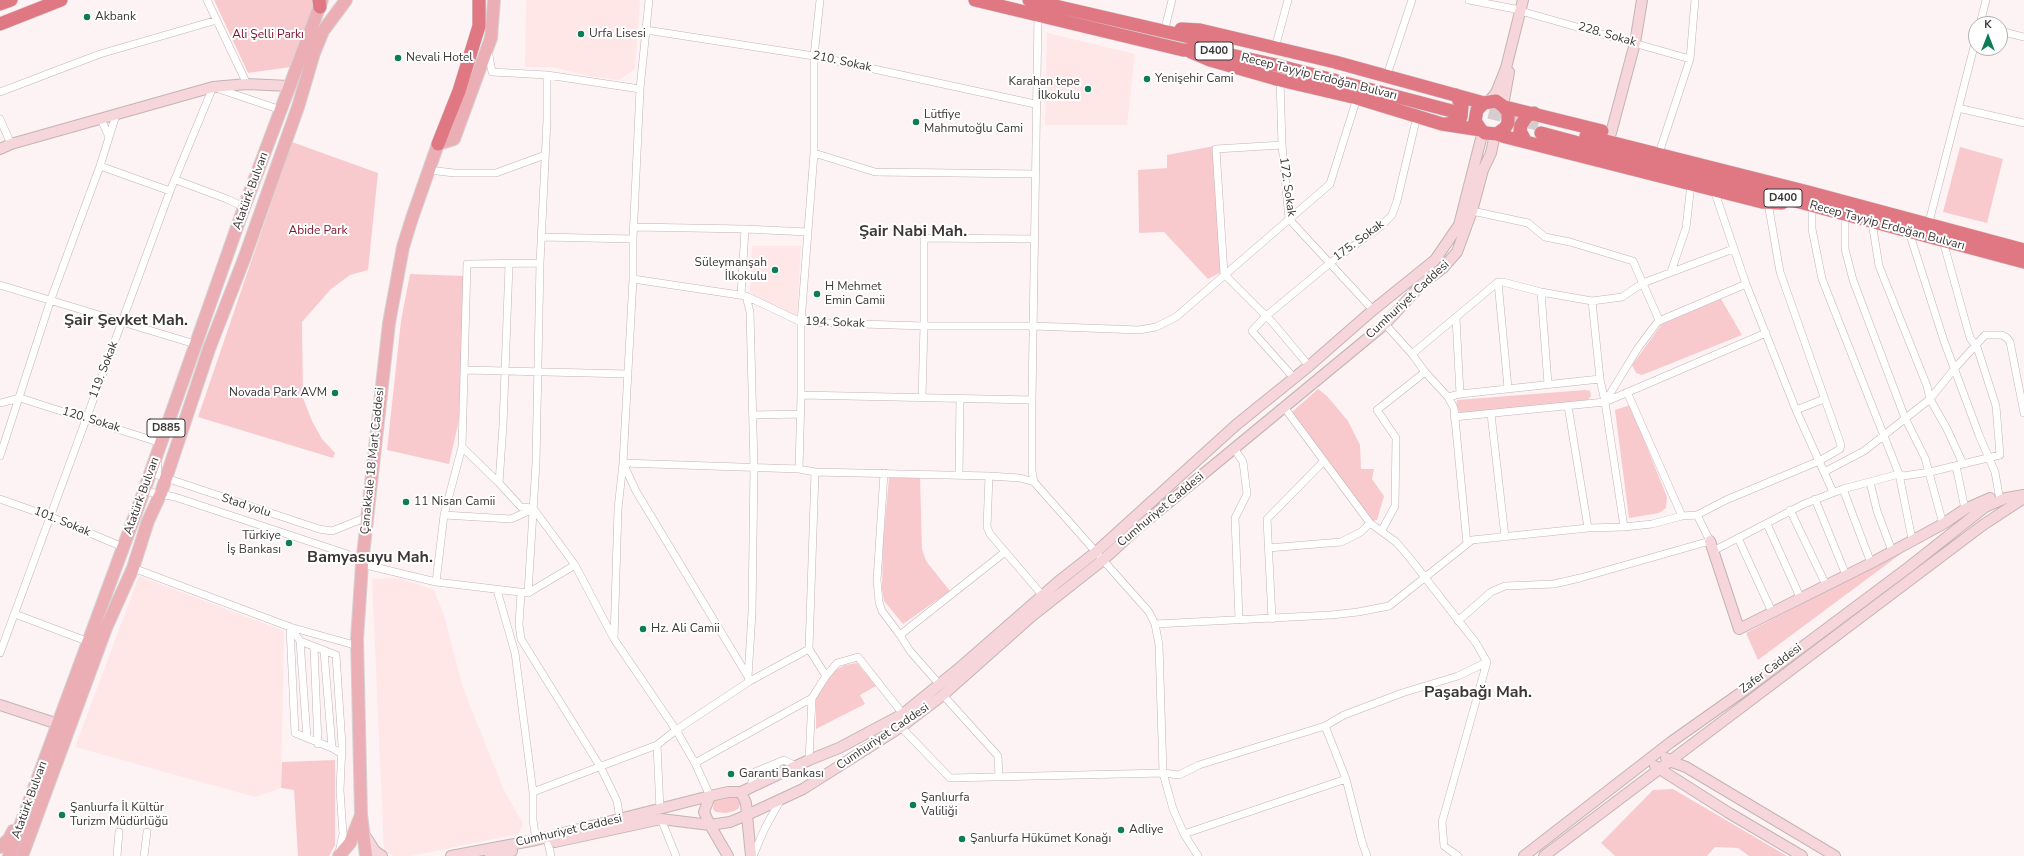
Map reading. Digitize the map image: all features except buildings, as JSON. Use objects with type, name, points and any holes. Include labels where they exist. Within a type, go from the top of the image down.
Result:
[{"type":"highway","points":[[0,4],[11,0]]},
{"type":"highway","points":[[0,17],[44,0]]},
{"type":"highway","points":[[0,24],[61,0]]},
{"type":"highway","points":[[438,144],[459,91],[479,26],[479,0]]},
{"type":"highway","name":"Recep Tayyip Erdoğan Bulvarı","points":[[975,0],[1183,50],[1204,49],[1453,103]]},
{"type":"highway","name":"Recep Tayyip Erdoğan Bulvarı","points":[[1029,0],[1052,3],[1164,32],[1274,56],[1453,103]]},
{"type":"highway","points":[[1164,32],[1178,29],[1200,30],[1387,75],[1462,106],[1461,117],[1456,122],[1442,124]]},
{"type":"highway","points":[[1183,50],[1210,60],[1280,80],[1357,98],[1442,124],[1489,132],[1768,203],[1807,200]]},
{"type":"highway","points":[[1453,103],[1496,101],[1504,106],[1709,160],[1807,200]]},
{"type":"highway","points":[[1486,102],[1477,110],[1475,121],[1489,132]]},
{"type":"highway","points":[[1489,132],[1505,128],[1508,123],[1508,112],[1504,106]]},
{"type":"highway","points":[[1526,142],[1520,131],[1521,125],[1527,116],[1534,113]]},
{"type":"highway","name":"Recep Tayyip Erdoğan Bulvarı","points":[[1541,129],[1807,200],[1928,226],[2024,250]]},
{"type":"highway","name":"Recep Tayyip Erdoğan Bulvarı","points":[[1807,200],[1872,222],[2024,262]]},
{"type":"main road","points":[[22,856],[106,628],[133,568],[148,521],[161,494],[209,349],[244,259],[298,107],[314,53],[323,30],[346,0]]},
{"type":"main road","points":[[438,144],[454,139],[492,38],[494,0]]},
{"type":"main road","points":[[1504,106],[1523,0]]},
{"type":"main road","points":[[1486,102],[1496,93],[1506,68],[1522,11],[1527,0]]},
{"type":"main road","points":[[1611,133],[1635,43],[1642,0]]},
{"type":"main road","name":"Atatürk Bulvarı","points":[[9,856],[144,491],[244,207],[320,2]]},
{"type":"main road","points":[[0,149],[11,144],[212,87],[247,84],[289,86]]},
{"type":"main road","name":"Cumhuriyet Caddesi","points":[[490,856],[661,820],[710,825],[730,822],[803,788],[901,727],[943,695],[1032,616],[1103,560],[1139,527],[1385,324],[1422,284],[1443,268],[1457,252],[1472,212],[1483,170],[1491,153],[1489,132]]},
{"type":"main road","name":"Cumhuriyet Caddesi","points":[[451,856],[536,840],[710,796],[745,790],[809,760],[839,748],[903,714],[1096,552],[1236,425],[1309,366],[1373,310],[1436,260],[1447,246],[1459,225],[1489,132]]},
{"type":"main road","name":"Çanakkale 18 Mart Caddesi","points":[[366,856],[361,814],[358,646],[362,564],[385,348],[393,298],[403,247],[438,144]]},
{"type":"main road","points":[[1711,546],[1739,629],[1800,597],[1872,563],[1943,524],[1965,509],[1999,495],[2024,494]]},
{"type":"main road","name":"Zafer Caddesi","points":[[1524,856],[1647,760],[1746,689],[1903,571],[1985,507],[2006,498],[2024,494]]},
{"type":"main road","name":"Zafer Caddesi","points":[[1544,856],[1982,525],[2024,498]]},
{"type":"main road","points":[[0,705],[58,724]]},
{"type":"main road","points":[[1659,751],[1669,761],[1686,767],[1835,856]]},
{"type":"main road","points":[[1647,760],[1729,813],[1802,856]]},
{"type":"main road","points":[[0,847],[9,839],[36,784]]},
{"type":"main road","points":[[745,790],[752,856]]},
{"type":"main road","points":[[710,796],[704,812],[728,856]]},
{"type":"main road","points":[[338,856],[350,842],[361,814]]},
{"type":"main road","points":[[364,834],[375,851],[382,856]]},
{"type":"street","points":[[207,0],[247,84]]},
{"type":"street","points":[[614,639],[618,509],[623,463],[633,279],[633,239],[640,89],[649,0]]},
{"type":"street","points":[[799,468],[801,414],[800,322],[814,153],[814,56],[820,0]]},
{"type":"street","points":[[1164,32],[1172,0]]},
{"type":"street","points":[[1275,48],[1288,0]]},
{"type":"street","points":[[1387,75],[1412,0]]},
{"type":"street","name":"228. Sokak","points":[[1469,0],[1522,11],[1690,59]]},
{"type":"street","points":[[1661,147],[1690,59],[1695,0]]},
{"type":"street","points":[[1982,16],[1986,0]]},
{"type":"street","points":[[1038,15],[1035,104],[1035,239],[1032,400],[1032,471],[1034,482],[1149,612],[1155,624],[1159,645],[1163,773],[1173,809],[1184,834],[1198,856]]},
{"type":"street","points":[[0,92],[100,54],[217,20]]},
{"type":"street","name":"210. Sokak","points":[[646,30],[814,56],[1035,104]]},
{"type":"street","points":[[2008,33],[2024,37]]},
{"type":"street","points":[[488,48],[492,72],[547,75],[640,89]]},
{"type":"street","points":[[1928,226],[1972,56]]},
{"type":"street","points":[[528,593],[539,372],[540,263],[547,75]]},
{"type":"street","name":"172. Sokak","points":[[1280,80],[1282,145],[1289,219],[1373,310]]},
{"type":"street","points":[[212,87],[281,110]]},
{"type":"street","name":"119. Sokak","points":[[0,653],[170,191],[176,180],[212,87]]},
{"type":"street","name":"194. Sokak","points":[[633,279],[744,295],[800,322],[924,326],[1034,326],[1139,330],[1156,327],[1176,317],[1330,184],[1357,98]]},
{"type":"street","points":[[1958,108],[2024,123]]},
{"type":"street","points":[[0,456],[51,299],[100,166],[116,114]]},
{"type":"street","name":"175. Sokak","points":[[1294,378],[1252,331],[1265,317],[1330,263],[1381,226],[1392,214],[1397,202],[1417,116]]},
{"type":"street","points":[[0,119],[11,144]]},
{"type":"street","points":[[101,119],[109,137]]},
{"type":"street","points":[[1282,145],[1216,149],[1224,274],[1309,366]]},
{"type":"street","points":[[814,153],[875,172],[1035,174]]},
{"type":"street","points":[[429,170],[454,174],[496,173],[545,155]]},
{"type":"street","points":[[100,166],[170,191]]},
{"type":"street","points":[[176,180],[244,207]]},
{"type":"street","points":[[1671,272],[1686,228],[1691,184]]},
{"type":"street","points":[[1714,190],[1746,284],[1796,410],[1833,492]]},
{"type":"street","points":[[1807,200],[1822,279],[1899,474],[1912,540]]},
{"type":"street","points":[[1155,624],[1239,619],[1272,619],[1358,612],[1389,606],[1426,579],[1472,540],[1588,528],[1624,527],[1652,524],[1682,516],[1697,515],[1726,500],[1819,460],[1840,449],[1841,445],[1780,272],[1768,203]]},
{"type":"street","points":[[1472,212],[1528,224],[1545,237],[1625,257],[1634,261],[1659,321]]},
{"type":"street","points":[[1845,214],[1845,249],[1850,269],[1884,366],[1905,418],[1919,445],[1930,472],[1943,524]]},
{"type":"street","points":[[1872,222],[1879,266],[1927,386],[1930,399],[1947,429],[1963,464]]},
{"type":"street","points":[[634,226],[808,232]]},
{"type":"street","points":[[745,229],[744,295],[750,312],[754,467],[752,612],[748,678]]},
{"type":"street","points":[[1909,232],[1944,341],[1979,435],[1995,472],[1999,495]]},
{"type":"street","points":[[542,237],[633,239]]},
{"type":"street","points":[[922,397],[924,238],[1035,239]]},
{"type":"street","points":[[1458,621],[1491,592],[1505,586],[1554,584],[1711,546],[1738,538],[1790,510],[1833,492],[1899,474],[1903,476],[1930,472],[2000,455],[1996,406],[1975,345],[1970,338],[1943,241]]},
{"type":"street","points":[[1412,354],[1498,282],[1541,292],[1592,301],[1622,297],[1643,283],[1733,249]]},
{"type":"street","points":[[436,582],[444,515],[462,448],[467,264],[509,265],[540,263]]},
{"type":"street","points":[[499,483],[509,265]]},
{"type":"street","points":[[1498,282],[1508,388]]},
{"type":"street","points":[[1605,402],[1638,348],[1659,321],[1746,284]]},
{"type":"street","points":[[0,285],[51,299],[195,344]]},
{"type":"street","points":[[1541,292],[1548,384]]},
{"type":"street","points":[[1592,301],[1600,379],[1605,402],[1624,527]]},
{"type":"street","points":[[1456,318],[1460,394]]},
{"type":"street","points":[[1385,324],[1412,354],[1424,372],[1448,397],[1454,408],[1467,544]]},
{"type":"street","points":[[1454,417],[1605,402],[1766,333]]},
{"type":"street","points":[[1824,472],[1864,451],[1884,437],[1905,418],[1930,399],[1975,345],[1985,336],[1992,334],[2007,338],[2012,353],[2024,413]]},
{"type":"street","points":[[465,370],[628,374]]},
{"type":"street","points":[[1382,530],[1395,506],[1396,438],[1378,410],[1424,372]]},
{"type":"street","points":[[1448,397],[1508,388],[1600,379]]},
{"type":"street","points":[[1627,392],[1682,516]]},
{"type":"street","points":[[801,395],[1032,400]]},
{"type":"street","points":[[0,403],[20,398]]},
{"type":"street","name":"120. Sokak","points":[[20,398],[161,443]]},
{"type":"street","points":[[959,475],[960,398]]},
{"type":"street","points":[[1796,410],[1824,399]]},
{"type":"street","points":[[1568,406],[1588,528]]},
{"type":"street","points":[[1284,407],[1370,523],[1382,530],[1396,542],[1476,643],[1487,662],[1442,822],[1444,846],[1458,856]]},
{"type":"street","points":[[753,415],[801,414]]},
{"type":"street","points":[[1491,414],[1505,537]]},
{"type":"street","points":[[161,443],[157,476],[166,479]]},
{"type":"street","points":[[462,448],[499,483],[521,507],[533,508],[575,565],[614,639],[676,730],[695,763],[710,796]]},
{"type":"street","points":[[1234,448],[1243,462],[1247,494],[1235,518],[1239,619]]},
{"type":"street","points":[[1272,619],[1267,519],[1324,461]]},
{"type":"street","points":[[623,463],[799,468],[815,472],[988,476],[1020,478],[1034,482]]},
{"type":"street","points":[[623,463],[636,491],[748,678]]},
{"type":"street","points":[[1956,466],[1965,509]]},
{"type":"street","points":[[815,472],[808,649],[826,676]]},
{"type":"street","points":[[884,473],[877,580],[879,602],[882,611],[910,651],[940,684]]},
{"type":"street","points":[[988,476],[987,527],[990,534],[1043,596]]},
{"type":"street","name":"Stad yolu","points":[[166,479],[332,532],[367,517]]},
{"type":"street","points":[[1870,482],[1877,511],[1892,551]]},
{"type":"street","points":[[1843,489],[1872,563]]},
{"type":"street","points":[[144,491],[161,494],[347,554],[362,564],[436,582],[528,593],[575,565]]},
{"type":"street","name":"101. Sokak","points":[[0,499],[51,517],[123,547]]},
{"type":"street","points":[[1815,499],[1846,575]]},
{"type":"street","points":[[444,515],[511,519],[533,508]]},
{"type":"street","points":[[1790,510],[1826,585]]},
{"type":"street","points":[[1697,515],[1711,546]]},
{"type":"street","points":[[1268,548],[1341,542],[1361,532],[1370,523]]},
{"type":"street","points":[[1766,524],[1800,597]]},
{"type":"street","points":[[1738,538],[1772,612]]},
{"type":"street","points":[[900,635],[1005,552]]},
{"type":"street","points":[[133,568],[290,627],[358,646]]},
{"type":"street","points":[[497,590],[515,653],[533,792],[533,820],[536,840]]},
{"type":"street","points":[[521,593],[519,624],[521,639],[601,768],[617,801],[620,819]]},
{"type":"street","points":[[15,614],[89,642]]},
{"type":"street","points":[[290,627],[300,641],[324,652],[336,655],[342,754],[340,790],[343,834],[338,856]]},
{"type":"street","points":[[290,627],[295,733],[318,744],[332,748],[342,754]]},
{"type":"street","points":[[300,641],[307,738]]},
{"type":"street","points":[[314,648],[318,744]]},
{"type":"street","points":[[533,792],[601,768],[657,745],[748,678],[808,649]]},
{"type":"street","points":[[324,652],[332,748]]},
{"type":"street","points":[[695,763],[812,698],[826,676],[837,663],[858,657],[903,714]]},
{"type":"street","points":[[887,723],[901,727],[950,778],[1163,773],[1179,776],[1199,765],[1325,726],[1344,715],[1402,693],[1458,676],[1487,662]]},
{"type":"street","points":[[943,695],[998,756],[999,777]]},
{"type":"street","points":[[809,760],[812,698]]},
{"type":"street","points":[[1325,726],[1346,778],[1362,842],[1368,856]]},
{"type":"street","points":[[657,745],[660,809]]},
{"type":"street","points":[[1184,834],[1346,778]]},
{"type":"street","points":[[752,856],[782,797]]},
{"type":"street","points":[[661,820],[676,856]]},
{"type":"street","points":[[117,856],[119,832]]},
{"type":"street","points":[[144,856],[147,832]]},
{"type":"street","points":[[548,843],[551,856]]},
{"type":"shaded area","name":"Urfa Lisesi","points":[[526,0],[640,0],[635,69],[619,80],[588,76],[553,67],[525,67]]},
{"type":"shaded area","name":"Karahan tepe İlkokulu","points":[[1047,33],[1135,54],[1127,125],[1045,125]]},
{"type":"shaded area","name":"Süleymanşah İlkokulu","points":[[752,246],[801,246],[797,315],[792,316],[750,293]]},
{"type":"shaded area","points":[[139,576],[284,631],[281,788],[255,797],[75,747]]},
{"type":"shaded area","points":[[399,578],[434,590],[444,615],[463,688],[503,788],[523,824],[518,834],[411,856],[394,856],[384,852],[372,579]]},
{"type":"green space","name":"Ali Şelli Parkı","points":[[214,0],[315,0],[300,48],[290,67],[248,73]]},
{"type":"green space","name":"Abide Park","points":[[292,142],[378,173],[368,270],[350,275],[331,289],[302,322],[303,398],[312,421],[322,439],[335,453],[333,458],[198,417]]},
{"type":"green space","points":[[1214,146],[1222,272],[1208,279],[1164,232],[1139,233],[1138,170],[1167,168],[1167,155]]},
{"type":"green space","points":[[1960,147],[2003,159],[1987,223],[1943,212]]},
{"type":"green space","points":[[410,274],[465,276],[459,420],[449,464],[387,450],[401,321]]},
{"type":"green space","points":[[1721,299],[1742,335],[1642,375],[1636,373],[1632,365],[1662,324]]},
{"type":"green space","points":[[1318,389],[1327,396],[1348,421],[1360,445],[1361,469],[1374,469],[1372,479],[1384,496],[1377,520],[1371,521],[1291,413]]},
{"type":"green space","points":[[1585,390],[1590,391],[1591,396],[1588,400],[1462,414],[1457,409],[1456,405],[1457,400]]},
{"type":"green space","points":[[1630,405],[1667,497],[1666,508],[1659,513],[1629,518],[1615,410]]},
{"type":"green space","points":[[889,478],[920,478],[922,549],[926,561],[950,591],[903,624],[884,601],[882,589],[883,542]]},
{"type":"green space","points":[[1910,547],[1758,660],[1746,633]]},
{"type":"green space","points":[[857,663],[876,686],[860,695],[865,704],[816,729],[816,696],[833,671],[845,665]]},
{"type":"green space","points":[[335,760],[335,845],[329,856],[298,856],[294,790],[281,788],[282,762]]},
{"type":"green space","points":[[1673,789],[1787,856],[1749,856],[1738,848],[1715,847],[1707,856],[1615,856],[1601,843],[1653,790]]},
{"type":"green space","points":[[722,796],[737,796],[742,801],[738,809],[726,813],[716,812],[713,809],[714,801]]},
{"type":"tunnel","points":[[1452,103],[1541,125]]},
{"type":"place","name":"Akbank","points":[[87,17]]},
{"type":"place","name":"Urfa Lisesi","points":[[581,34]]},
{"type":"place","name":"Nevali Hotel","points":[[398,58]]},
{"type":"place","name":"Yenişehir Cami","points":[[1147,79]]},
{"type":"place","name":"Karahan tepe İlkokulu","points":[[1088,89]]},
{"type":"place","name":"Lütfiye Mahmutoğlu Cami","points":[[916,122]]},
{"type":"place","name":"Süleymanşah İlkokulu","points":[[775,270]]},
{"type":"place","name":"H Mehmet Emin Camii","points":[[817,294]]},
{"type":"place","name":"Novada Park AVM","points":[[335,393]]},
{"type":"place","name":"11 Nisan Camii","points":[[406,502]]},
{"type":"place","name":"Türkiye İş Bankası","points":[[289,543]]},
{"type":"place","name":"Hz. Ali Camii","points":[[643,629]]},
{"type":"place","name":"Garanti Bankası","points":[[731,774]]},
{"type":"place","name":"Şanlıurfa Valiliği","points":[[913,805]]},
{"type":"place","name":"Şanlıurfa İl Kültür Turizm Müdürlüğü","points":[[62,815]]},
{"type":"place","name":"Adliye","points":[[1121,830]]},
{"type":"place","name":"Şanlıurfa Hükümet Konağı","points":[[962,839]]},
{"type":"district","name":"Şair Nabi Mah.","points":[[913,232]]},
{"type":"district","name":"Şair Şevket Mah.","points":[[126,321]]},
{"type":"district","name":"Bamyasuyu Mah.","points":[[370,558]]},
{"type":"district","name":"Paşabağı Mah.","points":[[1478,693]]}]
